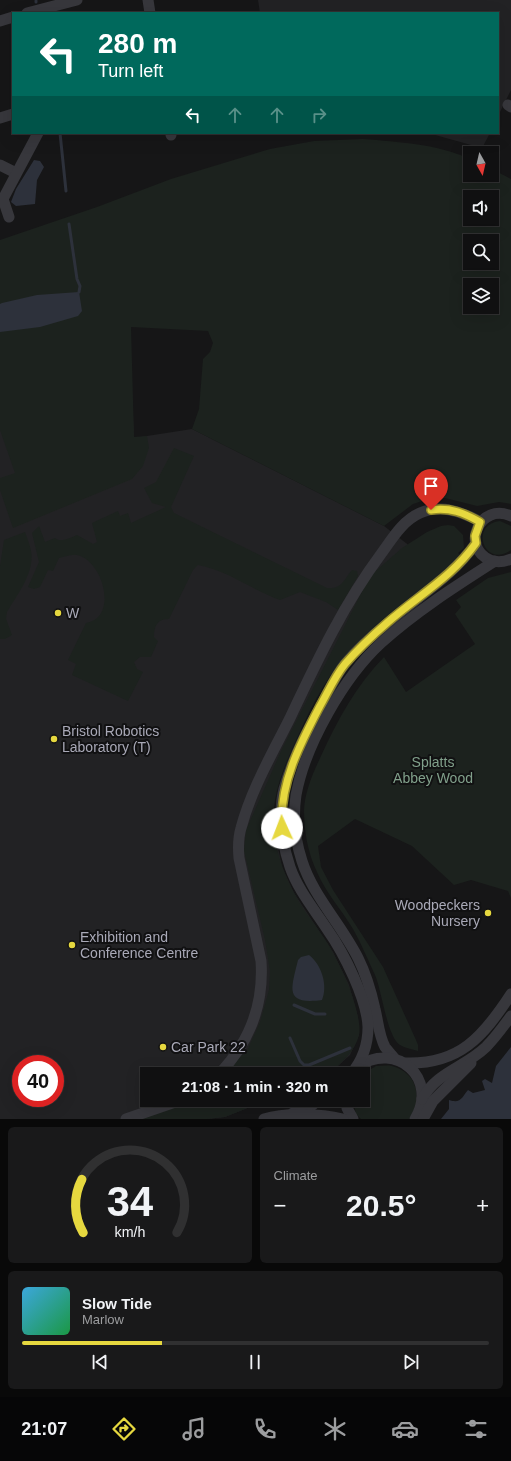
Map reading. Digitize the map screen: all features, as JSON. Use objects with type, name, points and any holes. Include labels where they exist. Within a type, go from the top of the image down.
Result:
[{"type":"street","points":[[31,12],[77,0]]},
{"type":"street","points":[[148,0],[150,12]]},
{"type":"street","points":[[0,21],[12,17]]},
{"type":"street","points":[[0,118],[12,114]]},
{"type":"street","points":[[8,218],[3,199],[37,134]]},
{"type":"street","points":[[0,165],[16,173]]},
{"type":"street","points":[[225,1067],[247,1037],[256,1015],[259,1000],[261,961],[239,858],[238,844],[241,826],[270,757],[345,608],[361,581],[397,531],[420,513],[443,508],[457,511],[480,522]]},
{"type":"street","points":[[511,516],[499,513],[492,514],[480,522],[475,536],[476,543],[483,555],[495,561],[502,562],[511,559]]},
{"type":"street","points":[[356,1067],[365,1050],[368,1027],[361,997],[350,967],[328,930],[305,898],[290,868],[284,842],[281,814],[284,790],[294,760],[309,728],[344,665],[364,643],[454,570],[476,543]]},
{"type":"street","points":[[422,1099],[420,1083],[414,1072],[385,1047],[380,1035],[369,982],[358,958],[317,893],[304,866],[297,843],[295,821],[296,795],[302,770],[318,733],[342,690],[360,666],[381,643],[406,623],[495,561]]},
{"type":"street","points":[[359,1067],[367,1060],[382,1057],[400,1061],[432,1062],[447,1058],[460,1052],[498,1013],[511,994]]},
{"type":"street","points":[[423,1119],[433,1101],[485,1048],[511,1016]]},
{"type":"street","points":[[415,1119],[419,1113],[422,1099],[428,1089],[440,1077],[485,1048]]},
{"type":"street","points":[[126,1119],[161,1107]]},
{"type":"street","points":[[289,1115],[310,1107]]},
{"type":"street","points":[[347,1107],[353,1119]]},
{"type":"street","points":[[264,1119],[289,1115],[327,1115],[344,1119]]},
{"type":"street","points":[[313,1116],[326,1119]]},
{"type":"shaded area","points":[[258,0],[511,0],[511,90],[499,114],[499,12],[260,12]]},
{"type":"shaded area","points":[[432,134],[489,134],[483,146],[475,146]]},
{"type":"shaded area","points":[[34,160],[40,161],[44,167],[37,180],[35,204],[16,206],[11,202],[16,189]]},
{"type":"shaded area","points":[[0,251],[132,389],[134,438],[192,429],[384,526],[420,554],[335,657],[297,727],[268,798],[282,867],[294,893],[333,952],[349,985],[358,1017],[359,1035],[350,1055],[337,1067],[140,1067],[140,1107],[250,1107],[225,1117],[207,1119],[0,1119]]},
{"type":"shaded area","points":[[79,292],[82,311],[78,316],[40,327],[0,332],[0,304],[37,295]]},
{"type":"shaded area","points":[[309,955],[314,959],[323,976],[324,994],[322,1000],[301,1000],[293,993],[293,979],[298,960],[301,957]]},
{"type":"shaded area","points":[[511,1047],[511,1119],[441,1119],[449,1109],[449,1100],[459,1100],[468,1090],[473,1093],[485,1090],[482,1081],[485,1079],[492,1083],[496,1066]]},
{"type":"green space","points":[[363,139],[404,143],[431,147],[463,156],[463,182],[499,182],[499,173],[511,179],[511,504],[499,502],[477,506],[445,498],[428,499],[413,504],[384,526],[192,429],[199,409],[203,359],[210,352],[213,343],[208,331],[131,327],[134,437],[147,436],[149,448],[143,466],[132,479],[13,528],[0,490],[0,478],[15,473],[0,430],[0,240],[97,207],[171,179],[270,149],[314,141]]},
{"type":"green space","points":[[174,448],[194,456],[171,507],[174,513],[327,588],[340,585],[352,570],[357,571],[358,576],[338,610],[326,602],[300,592],[280,600],[219,571],[198,565],[193,570],[169,619],[162,620],[157,624],[154,637],[158,641],[151,657],[140,657],[134,662],[137,669],[143,672],[128,701],[72,675],[76,664],[68,660],[86,623],[96,619],[102,611],[105,601],[104,589],[100,577],[94,567],[86,559],[77,555],[72,555],[59,558],[53,571],[48,570],[40,587],[34,589],[28,587],[39,562],[32,533],[39,526],[45,542],[55,538],[66,540],[77,535],[93,544],[97,542],[92,523],[118,511],[120,516],[128,513],[131,523],[166,507],[152,503],[144,488],[156,482]]},
{"type":"green space","points":[[500,521],[511,526],[511,550],[502,554],[494,554],[488,550],[484,544],[483,537],[485,530],[490,524]]},
{"type":"green space","points":[[441,526],[454,526],[463,535],[464,548],[458,553],[462,557],[368,632],[338,665],[316,699],[291,751],[279,783],[275,800],[274,831],[280,860],[291,888],[327,943],[346,978],[353,998],[360,1028],[357,1041],[351,1052],[337,1067],[225,1067],[231,1061],[246,1053],[260,1022],[269,990],[270,971],[265,940],[244,851],[246,830],[281,751],[370,576],[402,548],[427,532]]},
{"type":"green space","points":[[25,532],[32,559],[28,575],[7,612],[6,619],[12,635],[5,639],[0,639],[0,566],[4,540]]},
{"type":"green space","name":"Splatts Abbey Wood","points":[[511,572],[511,898],[508,891],[471,880],[454,885],[412,846],[355,819],[318,846],[321,867],[333,890],[383,967],[416,1040],[418,1051],[402,1046],[395,1040],[388,1024],[375,975],[353,929],[325,887],[317,872],[311,857],[306,834],[304,810],[306,796],[315,769],[341,716],[356,691],[384,657],[406,692],[475,644],[455,614],[461,607],[456,600],[488,578]]},
{"type":"green space","points":[[376,1066],[392,1066],[401,1069],[408,1074],[416,1088],[417,1095],[416,1103],[409,1119],[361,1119],[356,1114],[354,1107],[370,1107],[370,1070]]},
{"type":"green space","points":[[161,1107],[250,1107],[225,1117],[207,1119],[126,1119]]},
{"type":"waterway","points":[[60,134],[66,191]]},
{"type":"waterway","points":[[69,224],[77,279],[80,286],[79,292]]},
{"type":"waterway","points":[[294,1005],[315,1014],[325,1014]]},
{"type":"waterway","points":[[290,1038],[300,1061],[304,1065],[309,1065],[350,1048]]},
{"type":"place","name":"W","points":[[58,613]]},
{"type":"place","name":"Bristol Robotics Laboratory (T)","points":[[54,739]]},
{"type":"place","name":"Woodpeckers Nursery","points":[[488,913]]},
{"type":"place","name":"Exhibition and Conference Centre","points":[[72,945]]},
{"type":"place","name":"Car Park 22","points":[[163,1047]]},
{"type":"route","points":[[282,828],[281,814],[284,790],[294,760],[328,691],[344,665],[364,643],[454,570],[467,556],[476,543],[475,536],[480,522],[457,511],[443,508],[431,510]]}]
